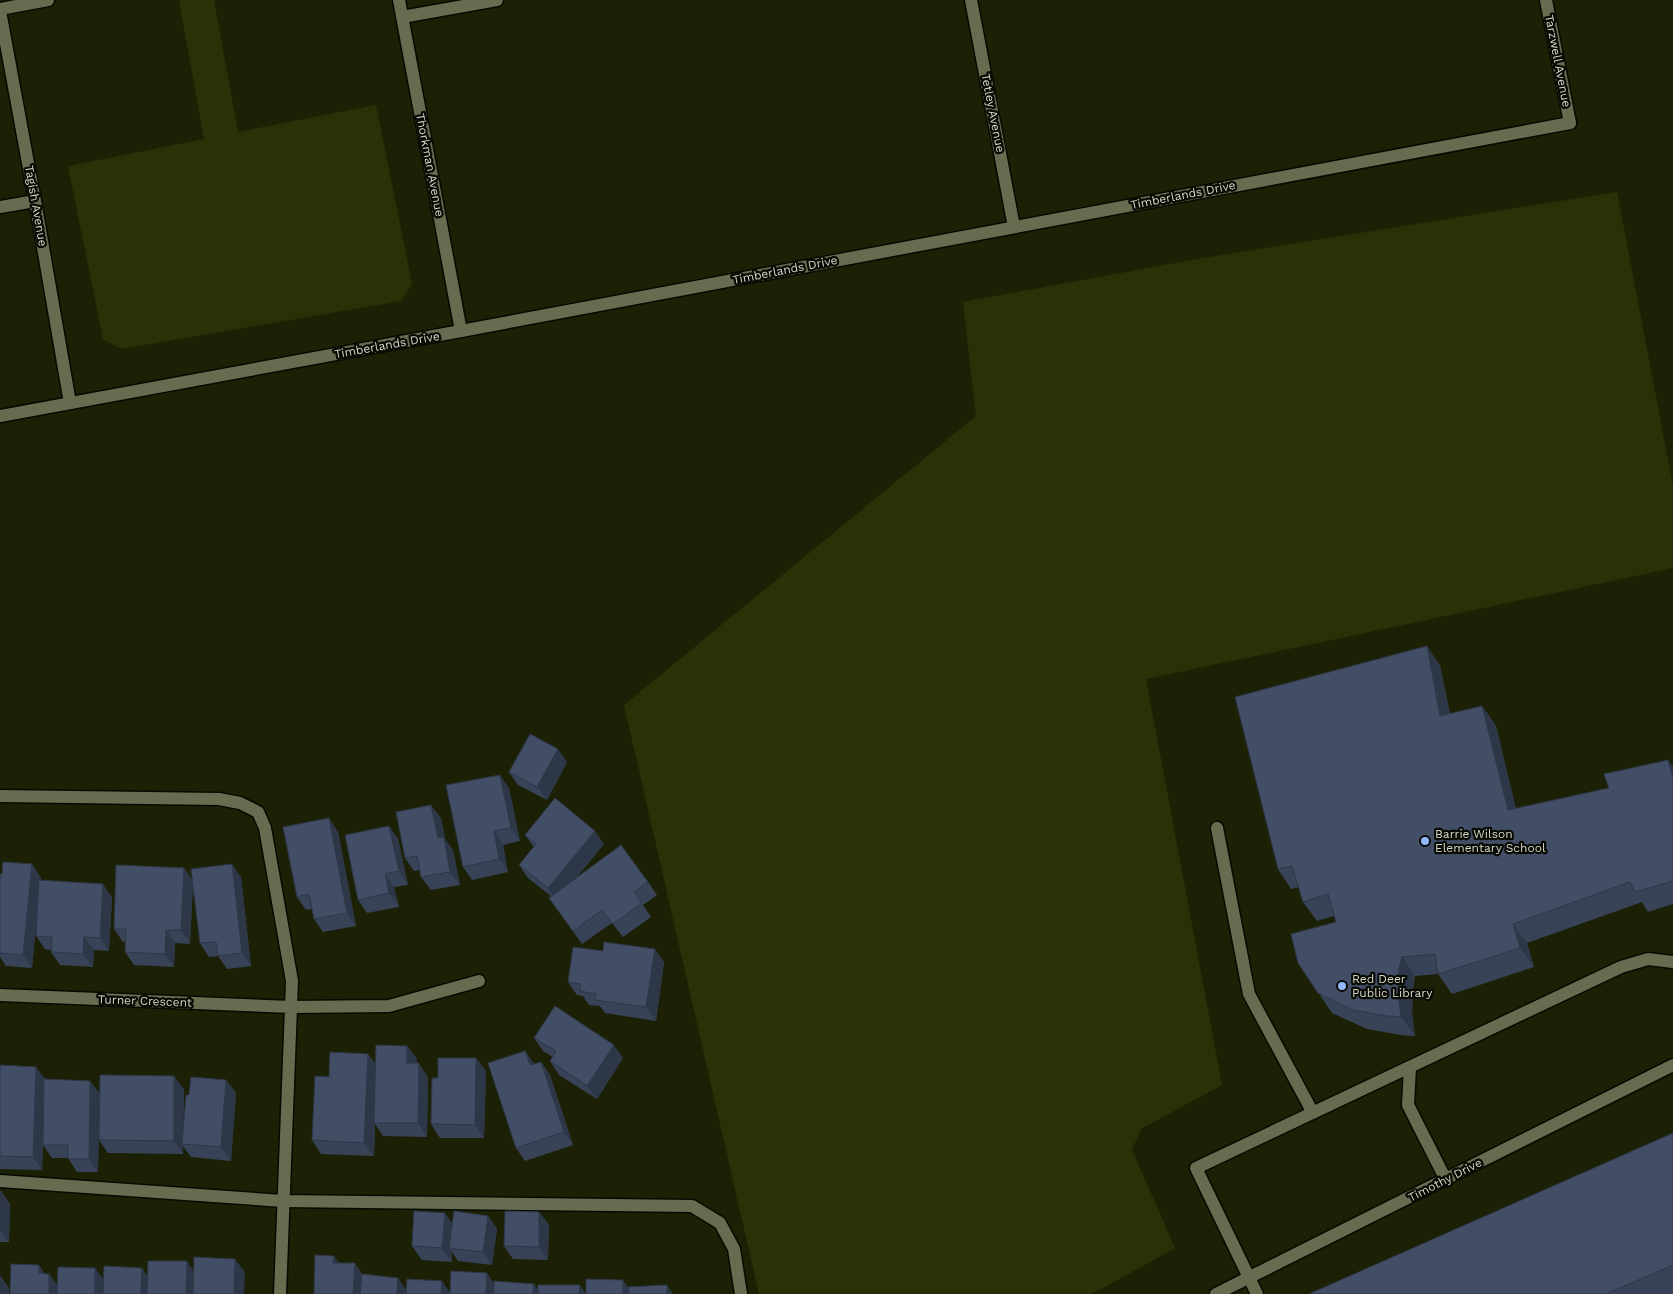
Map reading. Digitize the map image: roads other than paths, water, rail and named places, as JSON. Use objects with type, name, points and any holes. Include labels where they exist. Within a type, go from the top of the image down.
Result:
[{"type":"street","points":[[0,10],[48,0]]},
{"type":"street","name":"Thorkman Avenue","points":[[399,0],[461,331]]},
{"type":"street","points":[[402,17],[496,0]]},
{"type":"street","name":"Tetley Avenue","points":[[971,0],[1014,227]]},
{"type":"street","name":"Tarzwell Avenue","points":[[1546,0],[1570,123]]},
{"type":"street","name":"Tagish Avenue","points":[[0,10],[36,201],[70,403]]},
{"type":"street","name":"Timberlands Drive","points":[[0,416],[1570,123]]},
{"type":"street","points":[[0,207],[36,201]]},
{"type":"street","points":[[0,796],[219,799],[240,802],[258,812],[265,828],[292,981],[280,1294]]},
{"type":"street","points":[[1217,828],[1250,994],[1313,1113]]},
{"type":"street","points":[[1257,1294],[1196,1168],[1621,967],[1648,958],[1673,962]]},
{"type":"street","name":"Turner Crescent","points":[[0,995],[291,1007],[389,1006],[478,981]]},
{"type":"street","name":"Timothy Drive","points":[[1216,1294],[1673,1065]]},
{"type":"street","points":[[1410,1067],[1408,1105],[1446,1180]]},
{"type":"street","points":[[0,1181],[283,1201],[692,1206],[720,1223],[734,1249],[741,1294]]},
{"type":"place","name":"Barrie Wilson Elementary School","points":[[1425,841]]},
{"type":"place","name":"Red Deer Public Library","points":[[1342,986]]}]
